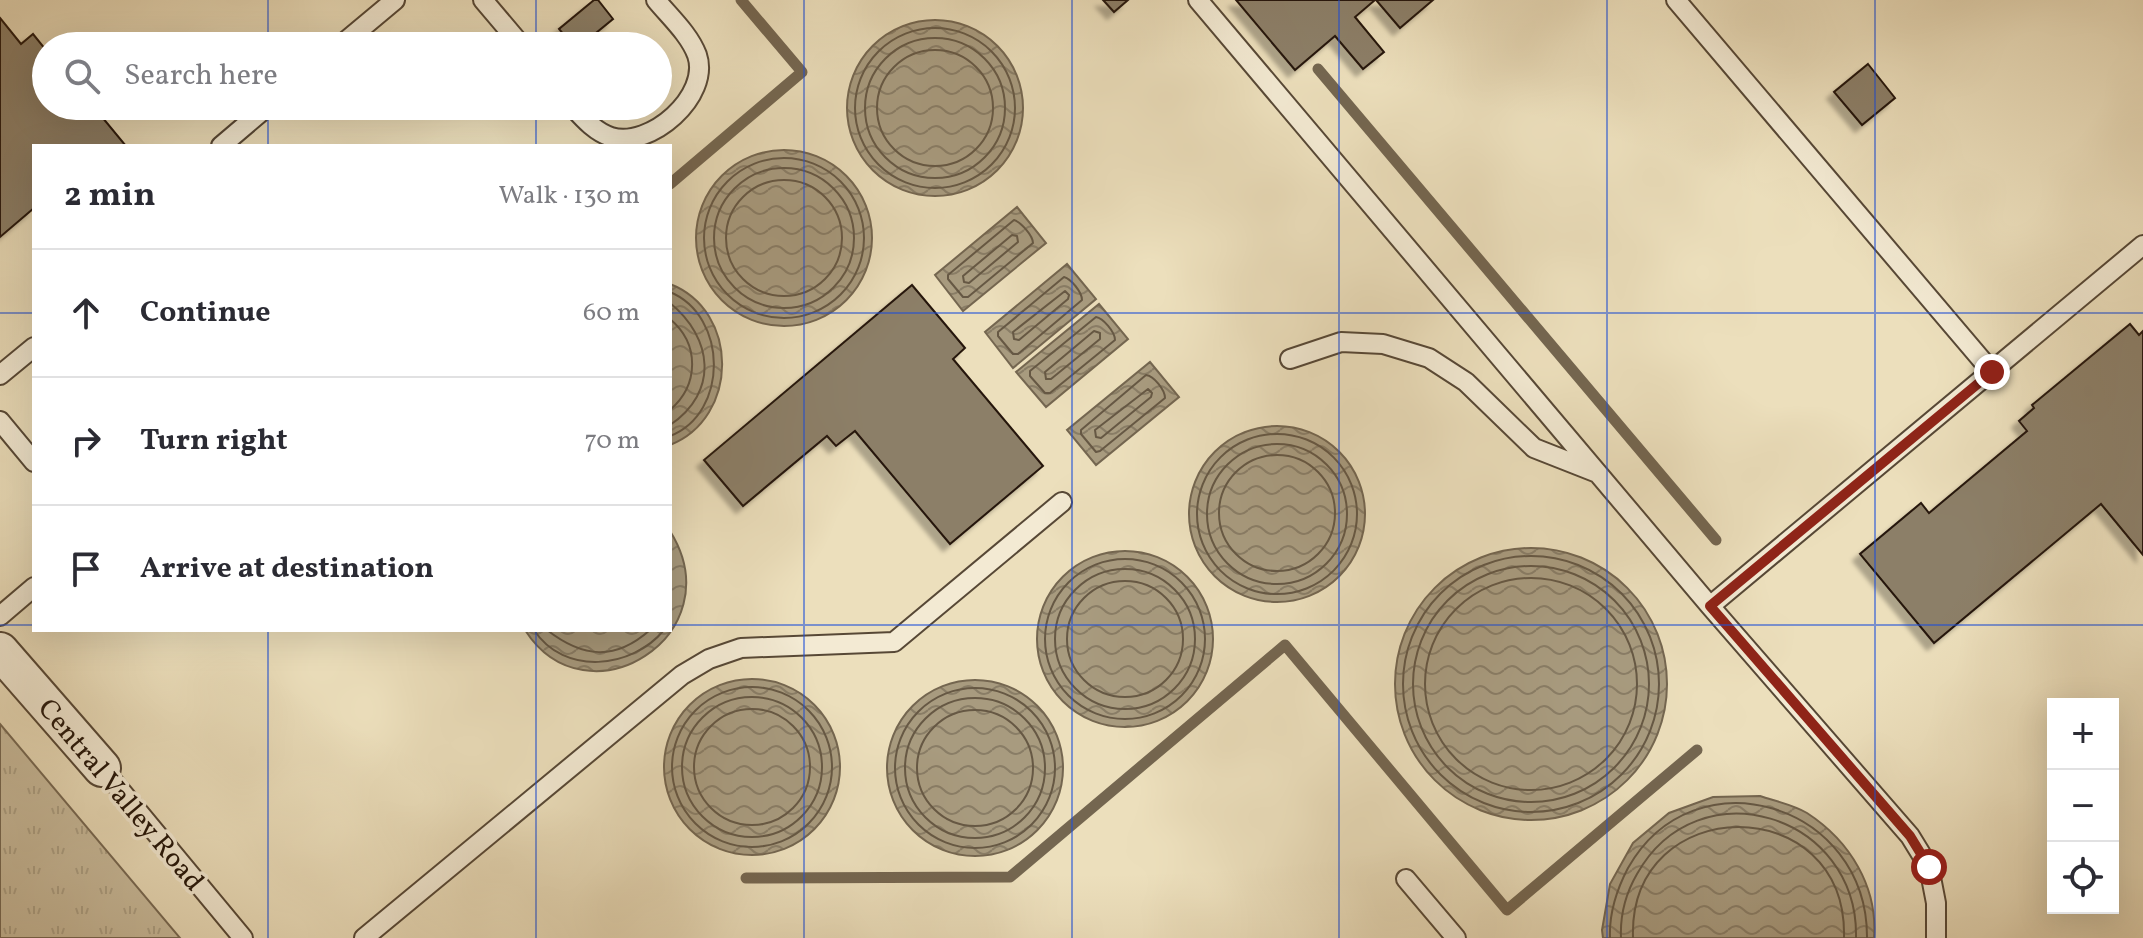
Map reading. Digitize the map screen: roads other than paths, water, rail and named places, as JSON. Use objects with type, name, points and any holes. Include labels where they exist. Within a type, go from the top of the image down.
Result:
[{"type":"street","name":"Central Valley Road","points":[[0,651],[102,768]]},
{"type":"lane","points":[[357,32],[395,0]]},
{"type":"lane","points":[[483,0],[510,32]]},
{"type":"lane","points":[[656,0],[684,33],[698,57],[697,79],[688,101],[672,115]]},
{"type":"lane","points":[[1198,0],[1710,606],[1910,836],[1929,867],[1936,903],[1936,938]]},
{"type":"lane","points":[[1676,0],[1992,372]]},
{"type":"lane","points":[[223,144],[252,120]]},
{"type":"lane","points":[[586,120],[611,137],[635,139],[667,120]]},
{"type":"lane","points":[[1710,606],[2143,245]]},
{"type":"lane","points":[[1290,359],[1341,342],[1383,344],[1429,358],[1466,382],[1534,448],[1597,473]]},
{"type":"lane","points":[[0,375],[32,349]]},
{"type":"lane","points":[[0,421],[32,460]]},
{"type":"lane","points":[[364,938],[682,675],[709,659],[741,648],[894,642],[1062,502]]},
{"type":"lane","points":[[0,616],[32,589]]},
{"type":"lane","name":"Central Valley Road","points":[[102,768],[243,938]]},
{"type":"lane","points":[[1406,879],[1456,938]]},
{"type":"water","points":[[935,20],[969,27],[997,46],[1016,74],[1023,108],[1016,142],[997,170],[969,189],[935,196],[901,189],[873,170],[854,142],[847,108],[854,74],[873,46],[901,27]]},
{"type":"water","points":[[784,150],[801,151],[818,157],[846,176],[865,204],[871,221],[871,255],[865,272],[846,300],[818,319],[801,325],[784,326],[767,325],[750,319],[722,300],[703,272],[697,255],[696,238],[697,221],[703,204],[722,176],[750,157],[767,151]]},
{"type":"water","points":[[1017,207],[1046,243],[963,311],[935,275]]},
{"type":"water","points":[[1067,264],[1096,299],[1013,368],[985,332]]},
{"type":"water","points":[[672,285],[693,298],[709,317],[719,340],[722,364],[719,389],[709,412],[693,431],[672,444]]},
{"type":"water","points":[[1099,304],[1128,339],[1046,407],[1016,372]]},
{"type":"water","points":[[1150,362],[1179,397],[1096,465],[1067,430]]},
{"type":"water","points":[[1277,426],[1311,432],[1339,452],[1359,480],[1365,514],[1359,548],[1339,576],[1311,596],[1277,602],[1243,596],[1215,576],[1195,548],[1189,514],[1195,480],[1215,452],[1243,432]]},
{"type":"water","points":[[672,536],[685,569],[683,604],[672,628]]},
{"type":"water","points":[[1531,548],[1583,558],[1607,571],[1627,588],[1644,608],[1657,632],[1667,684],[1657,736],[1644,760],[1627,780],[1607,797],[1583,810],[1531,820],[1479,810],[1455,797],[1435,780],[1418,760],[1405,736],[1395,684],[1405,632],[1418,608],[1435,588],[1455,571],[1479,558]]},
{"type":"water","points":[[1125,551],[1159,557],[1187,577],[1207,605],[1213,639],[1207,673],[1187,701],[1159,721],[1125,727],[1091,721],[1063,701],[1043,673],[1037,639],[1043,605],[1063,577],[1091,557]]},
{"type":"water","points":[[527,632],[670,632],[645,656],[615,669],[583,670],[552,658]]},
{"type":"water","points":[[752,679],[786,686],[814,705],[833,733],[840,767],[833,801],[814,829],[786,848],[752,855],[718,848],[690,829],[671,801],[664,767],[671,733],[690,705],[718,686]]},
{"type":"water","points":[[975,680],[1009,686],[1037,706],[1057,734],[1063,768],[1057,802],[1037,830],[1009,850],[975,856],[941,850],[913,830],[893,802],[887,768],[893,734],[913,706],[941,686]]},
{"type":"water","points":[[1760,796],[1807,813],[1848,851],[1866,883],[1874,919],[1874,938],[1603,938],[1610,884],[1633,843],[1669,813],[1713,797]]},
{"type":"waterway","points":[[672,182],[802,72],[741,0]]},
{"type":"waterway","points":[[1318,69],[1716,540]]},
{"type":"waterway","points":[[746,878],[1010,877],[1285,645],[1507,910],[1697,750]]}]
